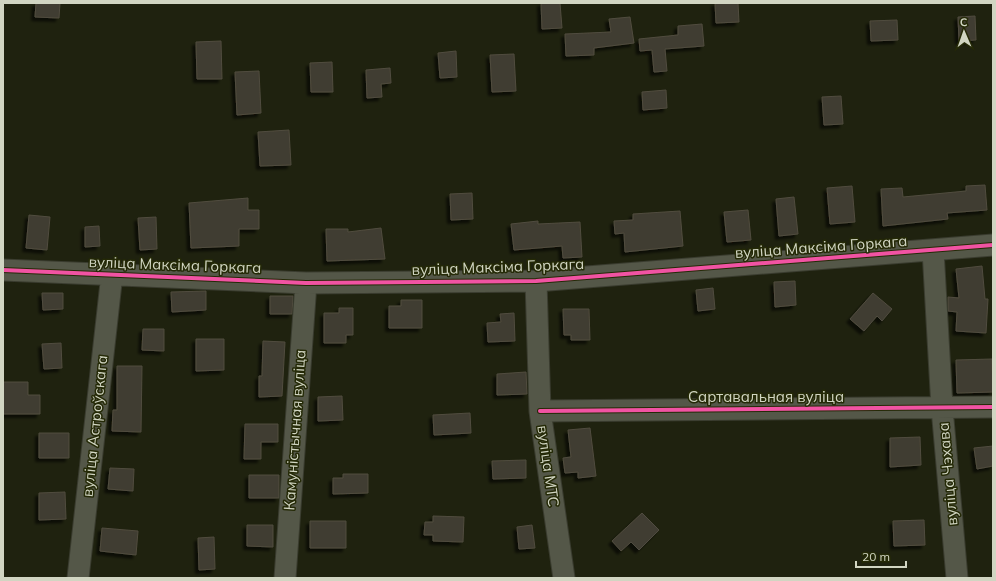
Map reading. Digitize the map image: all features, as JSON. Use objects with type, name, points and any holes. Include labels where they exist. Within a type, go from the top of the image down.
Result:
[{"type":"street","name":"вуліца Максіма Горкага","points":[[3,270],[306,283],[536,281],[993,245]]},
{"type":"street","name":"вуліца Чэхава","points":[[933,250],[942,408],[957,578]]},
{"type":"street","name":"вуліца Астроўскага","points":[[78,578],[112,274]]},
{"type":"street","name":"вуліца МТС","points":[[536,281],[540,410],[564,578]]},
{"type":"street","name":"Камуністычная вуліца","points":[[285,578],[306,283]]},
{"type":"street","name":"Сартавальная вуліца","points":[[540,410],[993,407]]},
{"type":"building","points":[[36,3],[60,3],[59,18],[35,17]]},
{"type":"building","points":[[541,3],[560,3],[562,28],[542,29]]},
{"type":"building","points":[[715,3],[738,3],[739,22],[716,23]]},
{"type":"building","points":[[975,16],[976,40],[959,41],[958,17]]},
{"type":"building","points":[[630,17],[634,43],[594,48],[594,55],[566,56],[565,34],[611,32],[609,19]]},
{"type":"building","points":[[897,20],[898,40],[871,41],[870,21]]},
{"type":"building","points":[[702,24],[704,46],[665,49],[667,71],[654,72],[652,50],[640,51],[639,39],[678,35],[678,26]]},
{"type":"building","points":[[221,41],[222,79],[197,79],[196,42]]},
{"type":"building","points":[[456,51],[457,77],[440,78],[438,53]]},
{"type":"building","points":[[514,54],[516,91],[492,92],[490,55]]},
{"type":"building","points":[[332,62],[333,92],[311,92],[310,63]]},
{"type":"building","points":[[390,68],[391,83],[381,84],[382,97],[367,98],[366,70]]},
{"type":"building","points":[[259,71],[261,113],[237,115],[235,72]]},
{"type":"building","points":[[666,90],[667,108],[643,110],[642,92]]},
{"type":"building","points":[[841,96],[843,124],[824,125],[822,97]]},
{"type":"building","points":[[289,130],[291,165],[260,166],[258,132]]},
{"type":"building","points":[[985,185],[987,210],[947,213],[948,219],[883,226],[881,189],[902,188],[903,197],[966,191],[966,186]]},
{"type":"building","points":[[852,186],[855,222],[830,224],[827,188]]},
{"type":"building","points":[[472,193],[473,219],[451,220],[450,194]]},
{"type":"building","points":[[794,197],[798,234],[779,236],[776,199]]},
{"type":"building","points":[[248,198],[248,210],[259,210],[259,229],[239,229],[239,246],[191,248],[189,203]]},
{"type":"building","points":[[748,210],[751,240],[727,242],[724,212]]},
{"type":"building","points":[[680,211],[683,246],[625,252],[624,233],[615,234],[614,221],[633,220],[633,214]]},
{"type":"building","points":[[29,215],[50,217],[47,250],[26,248]]},
{"type":"building","points":[[156,217],[157,249],[140,250],[138,218]]},
{"type":"building","points":[[538,221],[538,224],[580,222],[582,257],[563,258],[562,246],[514,250],[511,224]]},
{"type":"building","points":[[99,226],[100,246],[85,247],[85,227]]},
{"type":"building","points":[[381,228],[385,259],[327,261],[326,229],[348,229],[348,232]]},
{"type":"building","points":[[982,266],[985,299],[988,299],[986,333],[956,331],[957,312],[948,311],[948,297],[959,298],[956,269]]},
{"type":"building","points":[[795,281],[796,305],[775,307],[774,282]]},
{"type":"building","points":[[713,288],[715,309],[698,311],[696,290]]},
{"type":"building","points":[[206,291],[206,310],[172,312],[171,292]]},
{"type":"building","points":[[42,293],[63,293],[63,309],[43,310]]},
{"type":"building","points":[[873,293],[892,309],[882,321],[877,316],[864,331],[850,319]]},
{"type":"building","points":[[270,296],[293,296],[292,314],[270,314]]},
{"type":"building","points":[[401,300],[422,300],[422,328],[389,328],[389,306],[401,306]]},
{"type":"building","points":[[339,308],[353,308],[353,335],[346,335],[346,343],[324,343],[324,313],[339,313]]},
{"type":"building","points":[[563,309],[589,309],[590,340],[571,340],[571,335],[564,335]]},
{"type":"building","points":[[514,313],[515,341],[488,342],[487,323],[501,322],[500,314]]},
{"type":"building","points":[[143,329],[164,329],[164,351],[142,350]]},
{"type":"building","points":[[196,339],[224,339],[224,370],[196,371]]},
{"type":"building","points":[[263,341],[285,342],[282,396],[259,397],[259,376],[262,376]]},
{"type":"building","points":[[61,343],[62,368],[44,369],[42,344]]},
{"type":"building","points":[[992,359],[993,392],[957,393],[956,360]]},
{"type":"building","points":[[117,366],[142,366],[141,432],[112,431],[113,410],[117,410]]},
{"type":"building","points":[[526,372],[527,394],[497,395],[497,374]]},
{"type":"building","points":[[3,382],[28,382],[28,395],[40,395],[40,414],[3,414]]},
{"type":"building","points":[[342,396],[343,420],[318,421],[318,397]]},
{"type":"building","points":[[470,413],[471,433],[434,435],[433,415]]},
{"type":"building","points":[[245,424],[278,424],[278,442],[261,442],[261,459],[244,459]]},
{"type":"building","points":[[590,428],[596,476],[578,478],[578,472],[565,473],[563,458],[571,457],[568,430]]},
{"type":"building","points":[[39,433],[69,433],[69,458],[39,458]]},
{"type":"building","points":[[920,437],[921,465],[890,467],[890,438]]},
{"type":"building","points":[[993,446],[993,466],[977,469],[974,448]]},
{"type":"building","points":[[526,460],[526,478],[493,479],[492,461]]},
{"type":"building","points":[[110,468],[134,469],[133,491],[108,489]]},
{"type":"building","points":[[343,474],[368,474],[368,493],[333,494],[333,478],[343,478]]},
{"type":"building","points":[[249,475],[279,475],[279,498],[249,498]]},
{"type":"building","points":[[65,492],[66,519],[39,520],[39,493]]},
{"type":"building","points":[[642,513],[659,530],[639,550],[631,542],[621,551],[612,541]]},
{"type":"building","points":[[433,516],[464,517],[463,542],[433,541],[433,535],[424,535],[425,522],[433,522]]},
{"type":"building","points":[[924,520],[925,545],[894,546],[893,521]]},
{"type":"building","points":[[310,521],[346,521],[346,548],[310,548]]},
{"type":"building","points":[[247,525],[273,525],[273,547],[247,546]]},
{"type":"building","points":[[532,525],[535,548],[519,549],[517,527]]},
{"type":"building","points":[[102,528],[138,531],[136,555],[100,551]]},
{"type":"building","points":[[214,537],[215,569],[199,570],[198,538]]},
{"type":"cycle path","points":[[3,270],[306,283],[536,281],[993,245]]},
{"type":"cycle path","points":[[540,411],[993,407]]}]
